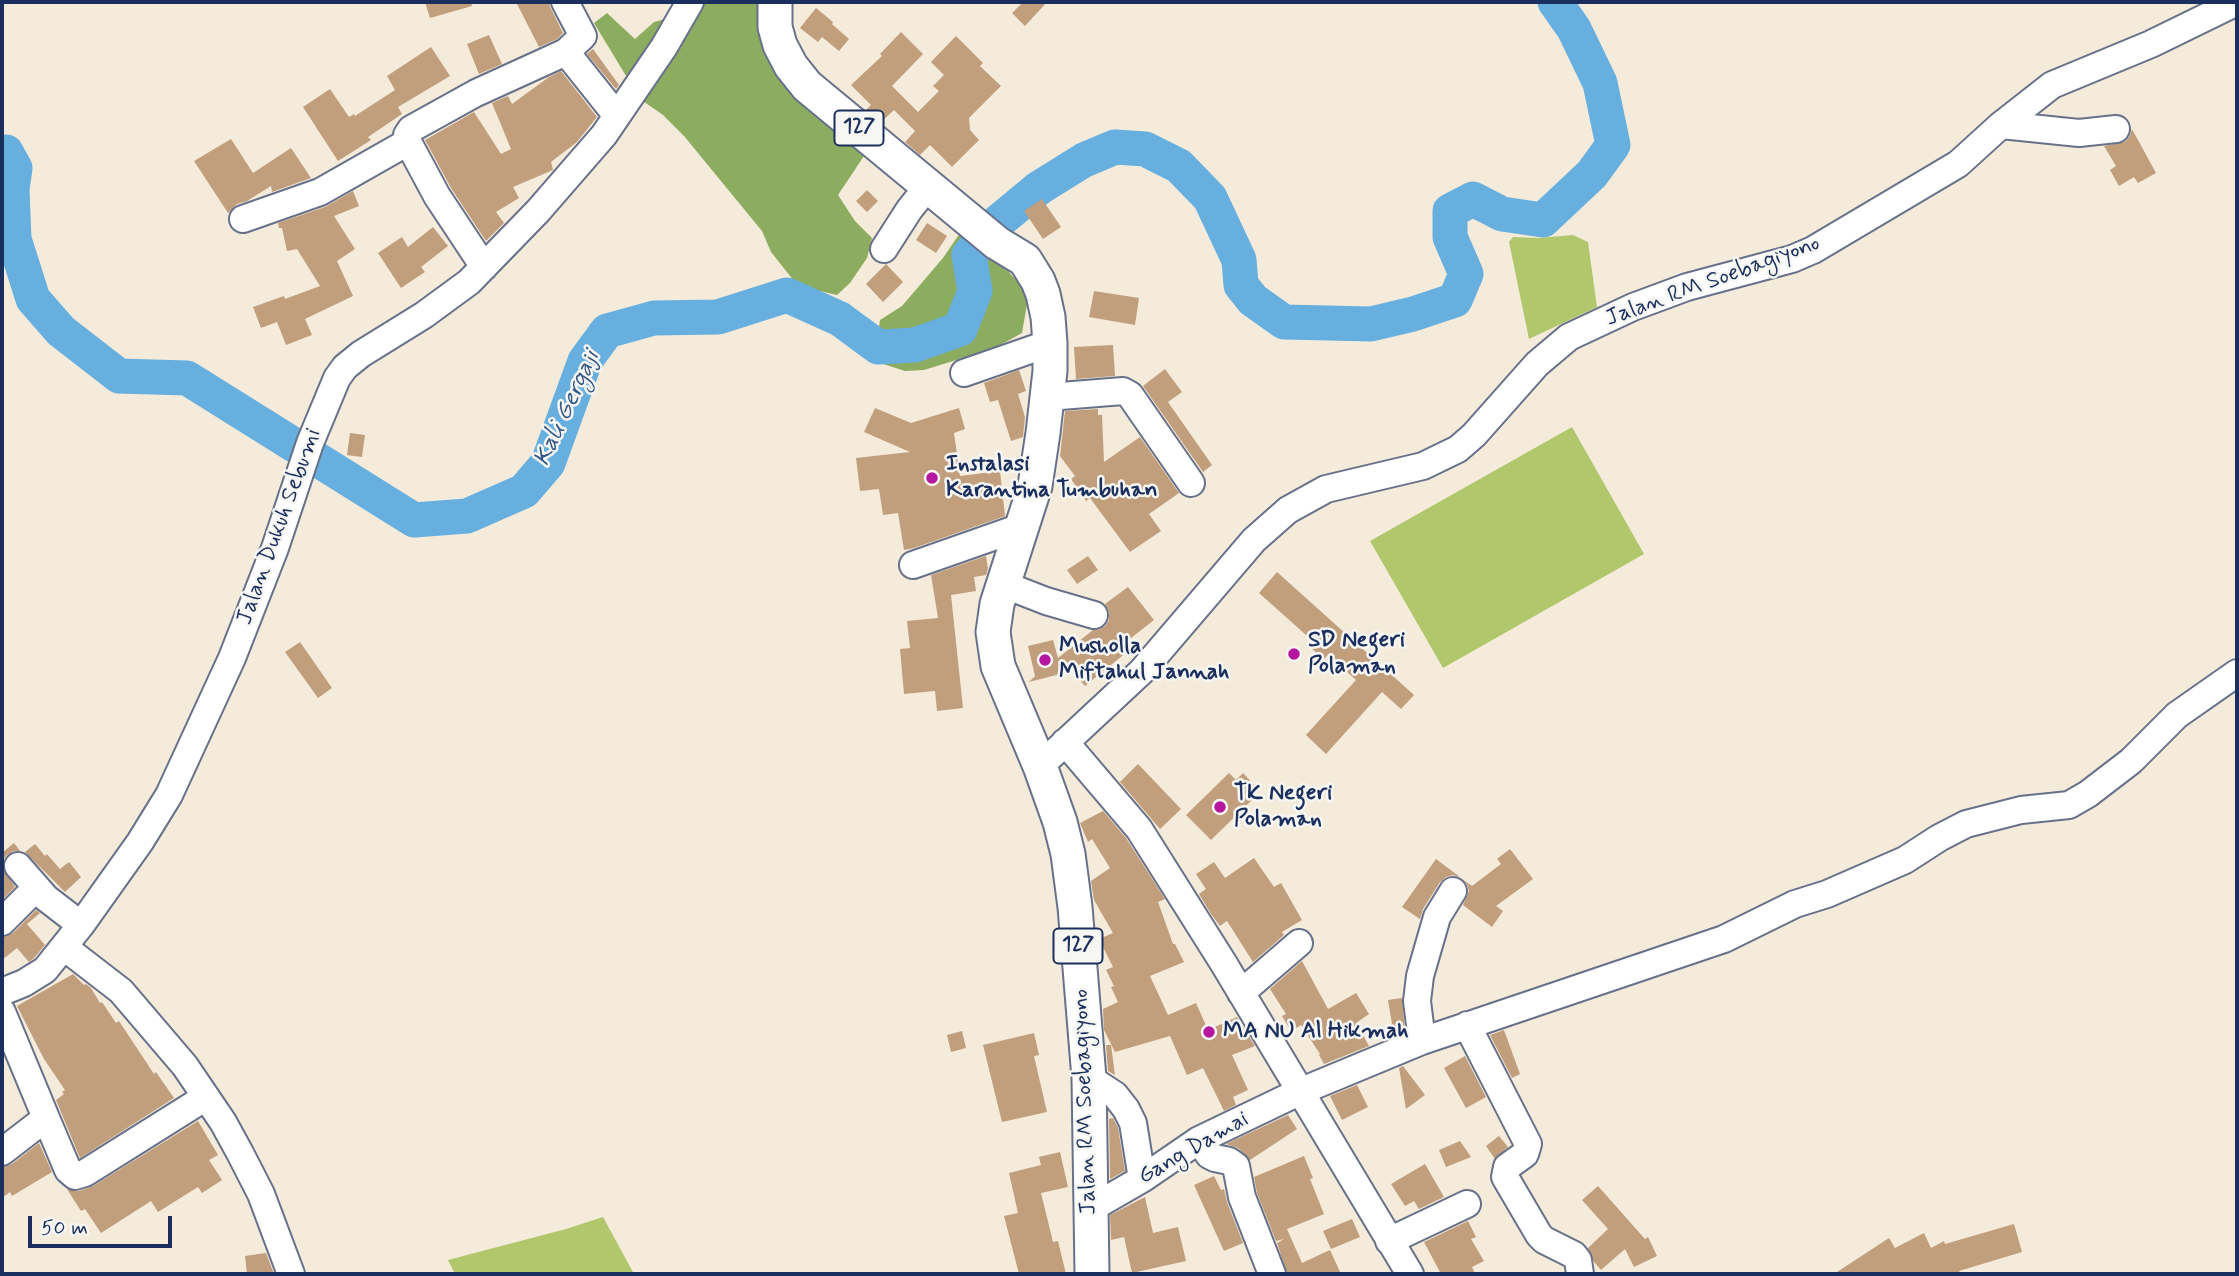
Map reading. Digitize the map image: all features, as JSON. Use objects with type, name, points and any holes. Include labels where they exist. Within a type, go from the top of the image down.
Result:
[{"type":"main road","name":"Jalan RM Soebagiyono","points":[[775,2],[775,27],[780,45],[791,66],[807,86],[989,237],[1025,260],[1038,281],[1048,317],[1048,397],[1035,486],[998,607],[998,666],[1040,766],[1068,854],[1089,1078],[1092,1274]]},
{"type":"street","points":[[484,267],[438,196],[408,142],[407,135],[411,129],[475,93],[566,52],[583,36],[565,2]]},
{"type":"street","name":"Jalan Dukuh Sebumi","points":[[2,992],[46,970],[140,842],[169,795],[232,657],[275,548],[310,443],[337,378],[345,367],[380,341],[450,297],[484,267],[538,211],[604,135],[664,47],[690,2]]},
{"type":"street","name":"Jalan RM Soebagiyono","points":[[1040,766],[1142,671],[1254,540],[1288,510],[1326,489],[1423,466],[1458,449],[1474,435],[1537,364],[1569,337],[1633,307],[1687,287],[1783,262],[1813,250],[1958,164],[2001,125],[2052,85],[2151,44],[2237,2]]},
{"type":"street","points":[[566,52],[617,117]]},
{"type":"street","points":[[2001,125],[2079,133],[2116,129]]},
{"type":"street","points":[[243,219],[320,192],[408,142]]},
{"type":"street","points":[[884,249],[928,186]]},
{"type":"street","points":[[964,373],[1050,343]]},
{"type":"street","points":[[1048,397],[1123,391],[1130,395],[1191,483]]},
{"type":"street","points":[[913,565],[1024,526]]},
{"type":"street","points":[[998,607],[1046,601],[1094,615]]},
{"type":"street","name":"Gang Damai","points":[[1090,1209],[1142,1179],[1199,1140],[1300,1091],[1422,1041],[1724,939],[1795,904],[1827,894],[1905,860],[1966,824],[2021,810],[2069,805],[2131,761],[2177,715],[2237,673]]},
{"type":"street","points":[[1065,742],[1139,829],[1241,993],[1409,1274]]},
{"type":"street","points":[[19,866],[36,888],[81,925]]},
{"type":"street","points":[[2,922],[36,888]]},
{"type":"street","points":[[1422,1041],[1418,1001],[1420,976],[1437,917],[1453,891]]},
{"type":"street","points":[[1241,993],[1299,943]]},
{"type":"street","points":[[64,947],[121,991],[185,1066],[229,1133],[261,1194],[291,1274]]},
{"type":"street","points":[[2,1012],[68,1170],[75,1176],[85,1173],[206,1097]]},
{"type":"street","points":[[1467,1025],[1528,1144],[1525,1154],[1507,1167],[1505,1177],[1539,1235],[1574,1255],[1580,1274]]},
{"type":"street","points":[[1089,1078],[1115,1096],[1126,1109],[1133,1123],[1142,1179]]},
{"type":"street","points":[[2,1152],[46,1118]]},
{"type":"street","points":[[1199,1140],[1209,1155],[1229,1161],[1236,1167],[1242,1197],[1272,1274]]},
{"type":"street","points":[[1389,1241],[1467,1204]]},
{"type":"green space","points":[[698,2],[794,2],[763,19],[866,153],[838,195],[855,221],[872,238],[867,258],[850,283],[837,295],[798,286],[771,252],[762,231],[684,136],[663,115],[640,99],[594,23],[607,13],[635,39],[654,22],[691,12]]},
{"type":"green space","points":[[960,233],[998,261],[1029,293],[1022,333],[995,348],[924,370],[905,371],[874,361],[880,320],[902,306],[943,258]]},
{"type":"green space","points":[[1573,235],[1588,242],[1597,307],[1529,339],[1509,242],[1513,237]]},
{"type":"green space","points":[[1572,427],[1644,554],[1443,668],[1370,541]]},
{"type":"green space","points":[[603,1217],[634,1274],[455,1274],[448,1260],[566,1229]]},
{"type":"building","points":[[425,2],[471,2],[472,6],[430,18]]},
{"type":"building","points":[[516,2],[549,2],[563,33],[557,39],[539,47]]},
{"type":"building","points":[[1023,2],[1047,2],[1025,26],[1012,13]]},
{"type":"building","points":[[816,8],[849,39],[839,51],[822,37],[818,42],[800,28]]},
{"type":"building","points":[[901,32],[923,54],[892,86],[918,112],[939,91],[933,86],[944,75],[931,62],[956,36],[983,63],[980,66],[1001,86],[969,118],[970,130],[979,140],[952,167],[930,145],[920,155],[905,142],[915,131],[894,110],[881,122],[866,110],[871,105],[851,85],[882,56],[880,54]]},
{"type":"building","points":[[489,35],[502,64],[479,74],[467,44]]},
{"type":"building","points":[[431,47],[450,76],[398,107],[402,114],[368,137],[371,140],[338,161],[303,107],[330,89],[349,117],[354,114],[355,116],[395,90],[387,76]]},
{"type":"building","points":[[593,49],[619,85],[616,89],[587,54]]},
{"type":"building","points":[[561,71],[597,117],[577,142],[551,162],[553,170],[513,187],[519,198],[496,212],[504,223],[486,241],[451,188],[425,140],[474,112],[501,154],[511,149],[492,103],[508,96],[512,104]]},
{"type":"building","points":[[2132,129],[2156,173],[2138,183],[2134,177],[2119,186],[2110,170],[2116,166],[2104,146],[2125,142]]},
{"type":"building","points":[[231,139],[253,173],[291,148],[311,178],[272,192],[271,186],[237,204],[228,213],[194,161]]},
{"type":"building","points":[[867,190],[878,201],[867,212],[856,201]]},
{"type":"building","points":[[353,191],[359,206],[334,216],[355,249],[337,261],[353,296],[305,319],[312,335],[286,345],[277,322],[261,328],[253,307],[320,286],[297,249],[287,251],[282,228],[279,228],[278,223],[325,207]]},
{"type":"building","points":[[1042,199],[1061,227],[1043,239],[1024,211]]},
{"type":"building","points":[[927,223],[947,236],[936,253],[916,240]]},
{"type":"building","points":[[433,227],[448,246],[421,267],[425,272],[401,288],[378,253],[402,237],[408,247]]},
{"type":"building","points":[[886,264],[903,282],[883,302],[866,284]]},
{"type":"building","points":[[1094,291],[1139,298],[1135,325],[1089,317]]},
{"type":"building","points":[[1113,345],[1115,376],[1076,379],[1074,347]]},
{"type":"building","points":[[1165,369],[1182,392],[1168,402],[1212,465],[1203,472],[1143,386]]},
{"type":"building","points":[[1019,370],[1026,391],[1018,394],[1025,417],[1023,437],[1011,441],[998,400],[990,402],[984,383]]},
{"type":"building","points":[[875,408],[911,423],[959,408],[965,429],[954,433],[960,476],[1000,471],[1005,516],[904,550],[898,513],[883,515],[879,489],[860,491],[856,458],[910,452],[864,432]]},
{"type":"building","points":[[1098,409],[1098,415],[1102,415],[1104,462],[1140,437],[1179,493],[1149,514],[1161,531],[1130,552],[1090,498],[1086,501],[1071,479],[1075,476],[1060,456],[1065,411]]},
{"type":"building","points":[[350,433],[365,435],[362,457],[347,455]]},
{"type":"building","points":[[986,556],[986,575],[974,577],[976,591],[951,595],[963,708],[937,711],[935,691],[904,694],[900,649],[910,648],[907,621],[938,618],[931,575]]},
{"type":"building","points":[[1088,556],[1098,570],[1077,584],[1067,570]]},
{"type":"building","points":[[1277,572],[1414,695],[1401,709],[1382,692],[1326,754],[1306,735],[1356,680],[1328,655],[1324,659],[1311,648],[1315,643],[1259,593]]},
{"type":"building","points":[[1128,587],[1154,620],[1122,645],[1127,652],[1085,686],[1072,671],[1029,682],[1035,676],[1028,646],[1053,640],[1058,658],[1093,630],[1105,626],[1109,620],[1109,612],[1105,604]]},
{"type":"building","points":[[300,642],[332,688],[318,698],[285,652]]},
{"type":"building","points":[[1138,764],[1181,809],[1160,829],[1120,782]]},
{"type":"building","name":"TK Negeri Polaman","points":[[1229,773],[1236,780],[1243,773],[1258,789],[1251,795],[1254,798],[1211,840],[1186,815]]},
{"type":"building","points":[[1103,811],[1126,838],[1165,899],[1158,902],[1173,944],[1184,962],[1150,976],[1168,1015],[1196,1003],[1208,1030],[1237,1017],[1255,1046],[1232,1055],[1248,1090],[1233,1097],[1236,1105],[1224,1111],[1203,1068],[1187,1075],[1170,1036],[1115,1052],[1104,1030],[1103,1009],[1118,1002],[1106,970],[1113,967],[1099,939],[1113,933],[1094,900],[1091,881],[1110,868],[1092,839],[1088,842],[1080,823]]},
{"type":"building","points":[[14,843],[20,851],[7,855],[3,860],[3,868],[15,887],[2,900],[2,853]]},
{"type":"building","points":[[35,844],[60,869],[69,862],[81,877],[65,892],[25,852]]},
{"type":"building","points":[[1510,849],[1533,879],[1496,906],[1503,911],[1492,927],[1463,905],[1469,891],[1462,879],[1472,886],[1501,864],[1497,859]]},
{"type":"building","points":[[1254,858],[1274,887],[1281,883],[1302,920],[1282,932],[1284,935],[1253,962],[1227,921],[1220,926],[1211,914],[1199,894],[1206,889],[1196,874],[1214,862],[1225,878]]},
{"type":"building","points":[[1436,859],[1460,877],[1453,875],[1440,882],[1423,909],[1420,919],[1402,907]]},
{"type":"building","points":[[36,910],[40,913],[27,924],[45,945],[29,962],[17,948],[2,960],[2,937],[13,933]]},
{"type":"building","points":[[1302,961],[1328,1009],[1356,993],[1369,1014],[1356,1023],[1369,1046],[1324,1064],[1301,1025],[1291,1031],[1282,1016],[1286,1014],[1270,989]]},
{"type":"building","points":[[73,974],[91,988],[116,1023],[119,1021],[154,1074],[156,1072],[174,1098],[80,1158],[56,1100],[65,1090],[44,1059],[17,1006]]},
{"type":"building","points":[[1402,998],[1405,1031],[1394,1036],[1388,1000]]},
{"type":"building","points":[[1504,1030],[1520,1074],[1512,1078],[1490,1035]]},
{"type":"building","points":[[962,1031],[966,1048],[951,1052],[947,1035]]},
{"type":"building","points":[[1034,1033],[1039,1055],[1034,1056],[1047,1112],[1002,1122],[983,1045]]},
{"type":"building","points":[[1106,1045],[1111,1045],[1115,1075],[1108,1071]]},
{"type":"building","points":[[1465,1056],[1486,1097],[1466,1108],[1444,1068]]},
{"type":"building","points":[[1403,1066],[1425,1095],[1406,1109],[1399,1068]]},
{"type":"building","points":[[1357,1085],[1368,1107],[1342,1120],[1330,1096]]},
{"type":"building","points":[[1288,1115],[1297,1129],[1250,1160],[1238,1148],[1226,1144]]},
{"type":"building","points":[[1113,1118],[1118,1128],[1125,1171],[1110,1179],[1109,1119]]},
{"type":"building","points":[[198,1121],[218,1155],[209,1160],[222,1180],[202,1193],[198,1187],[158,1212],[151,1201],[101,1233],[85,1209],[81,1211],[67,1189],[79,1191],[93,1186]]},
{"type":"building","points":[[1499,1136],[1508,1147],[1495,1159],[1486,1146]]},
{"type":"building","points":[[1460,1141],[1471,1157],[1446,1167],[1439,1150]]},
{"type":"building","points":[[39,1143],[52,1172],[12,1196],[10,1192],[2,1198],[2,1167],[12,1164]]},
{"type":"building","points":[[1060,1152],[1068,1187],[1041,1193],[1053,1242],[1058,1241],[1066,1274],[1019,1274],[1004,1216],[1018,1213],[1009,1173],[1041,1165],[1039,1157]]},
{"type":"building","points":[[1304,1156],[1324,1214],[1287,1229],[1302,1263],[1330,1250],[1341,1274],[1287,1274],[1277,1243],[1284,1239],[1276,1241],[1257,1193],[1254,1177]]},
{"type":"building","points":[[1425,1164],[1444,1197],[1419,1209],[1414,1201],[1405,1206],[1391,1184]]},
{"type":"building","points":[[1214,1176],[1221,1190],[1224,1189],[1243,1243],[1224,1251],[1194,1185]]},
{"type":"building","points":[[1598,1186],[1645,1239],[1648,1237],[1657,1256],[1634,1267],[1625,1249],[1601,1270],[1594,1262],[1588,1248],[1608,1229],[1582,1200]]},
{"type":"building","points":[[1145,1197],[1153,1233],[1178,1227],[1186,1261],[1132,1273],[1124,1237],[1111,1240],[1110,1215]]},
{"type":"building","points":[[1352,1219],[1360,1237],[1331,1249],[1323,1231]]},
{"type":"building","points":[[1468,1221],[1476,1237],[1471,1239],[1484,1261],[1472,1267],[1475,1274],[1441,1274],[1424,1242]]},
{"type":"building","points":[[2014,1224],[2022,1252],[1959,1271],[1961,1274],[1834,1274],[1889,1238],[1895,1248],[1924,1233],[1931,1248],[1944,1241],[1945,1244]]},
{"type":"building","points":[[266,1253],[274,1274],[247,1274],[245,1256]]},
{"type":"waterway","name":"Kali Gergaji","points":[[2,152],[6,152],[15,168],[12,189],[14,239],[33,299],[61,331],[119,376],[187,378],[414,520],[467,516],[524,491],[548,463],[585,361],[607,331],[654,318],[718,317],[787,295],[840,319],[878,347],[915,345],[960,329],[975,291],[969,255],[998,222],[1039,188],[1084,160],[1115,147],[1145,149],[1179,166],[1210,198],[1239,260],[1241,285],[1253,300],[1284,322],[1371,324],[1455,300],[1466,274],[1450,237],[1450,211],[1473,199],[1502,214],[1543,220],[1592,174],[1613,145],[1600,83],[1574,29],[1555,2]]},
{"type":"place","name":"Instalasi Karantina Tumbuhan","points":[[932,478]]},
{"type":"place","name":"SD Negeri Polaman","points":[[1294,654]]},
{"type":"place","name":"Musholla Miftahul Jannah","points":[[1045,660]]},
{"type":"place","name":"TK Negeri Polaman","points":[[1220,807]]},
{"type":"place","name":"MA NU Al Hikmah","points":[[1209,1032]]}]
